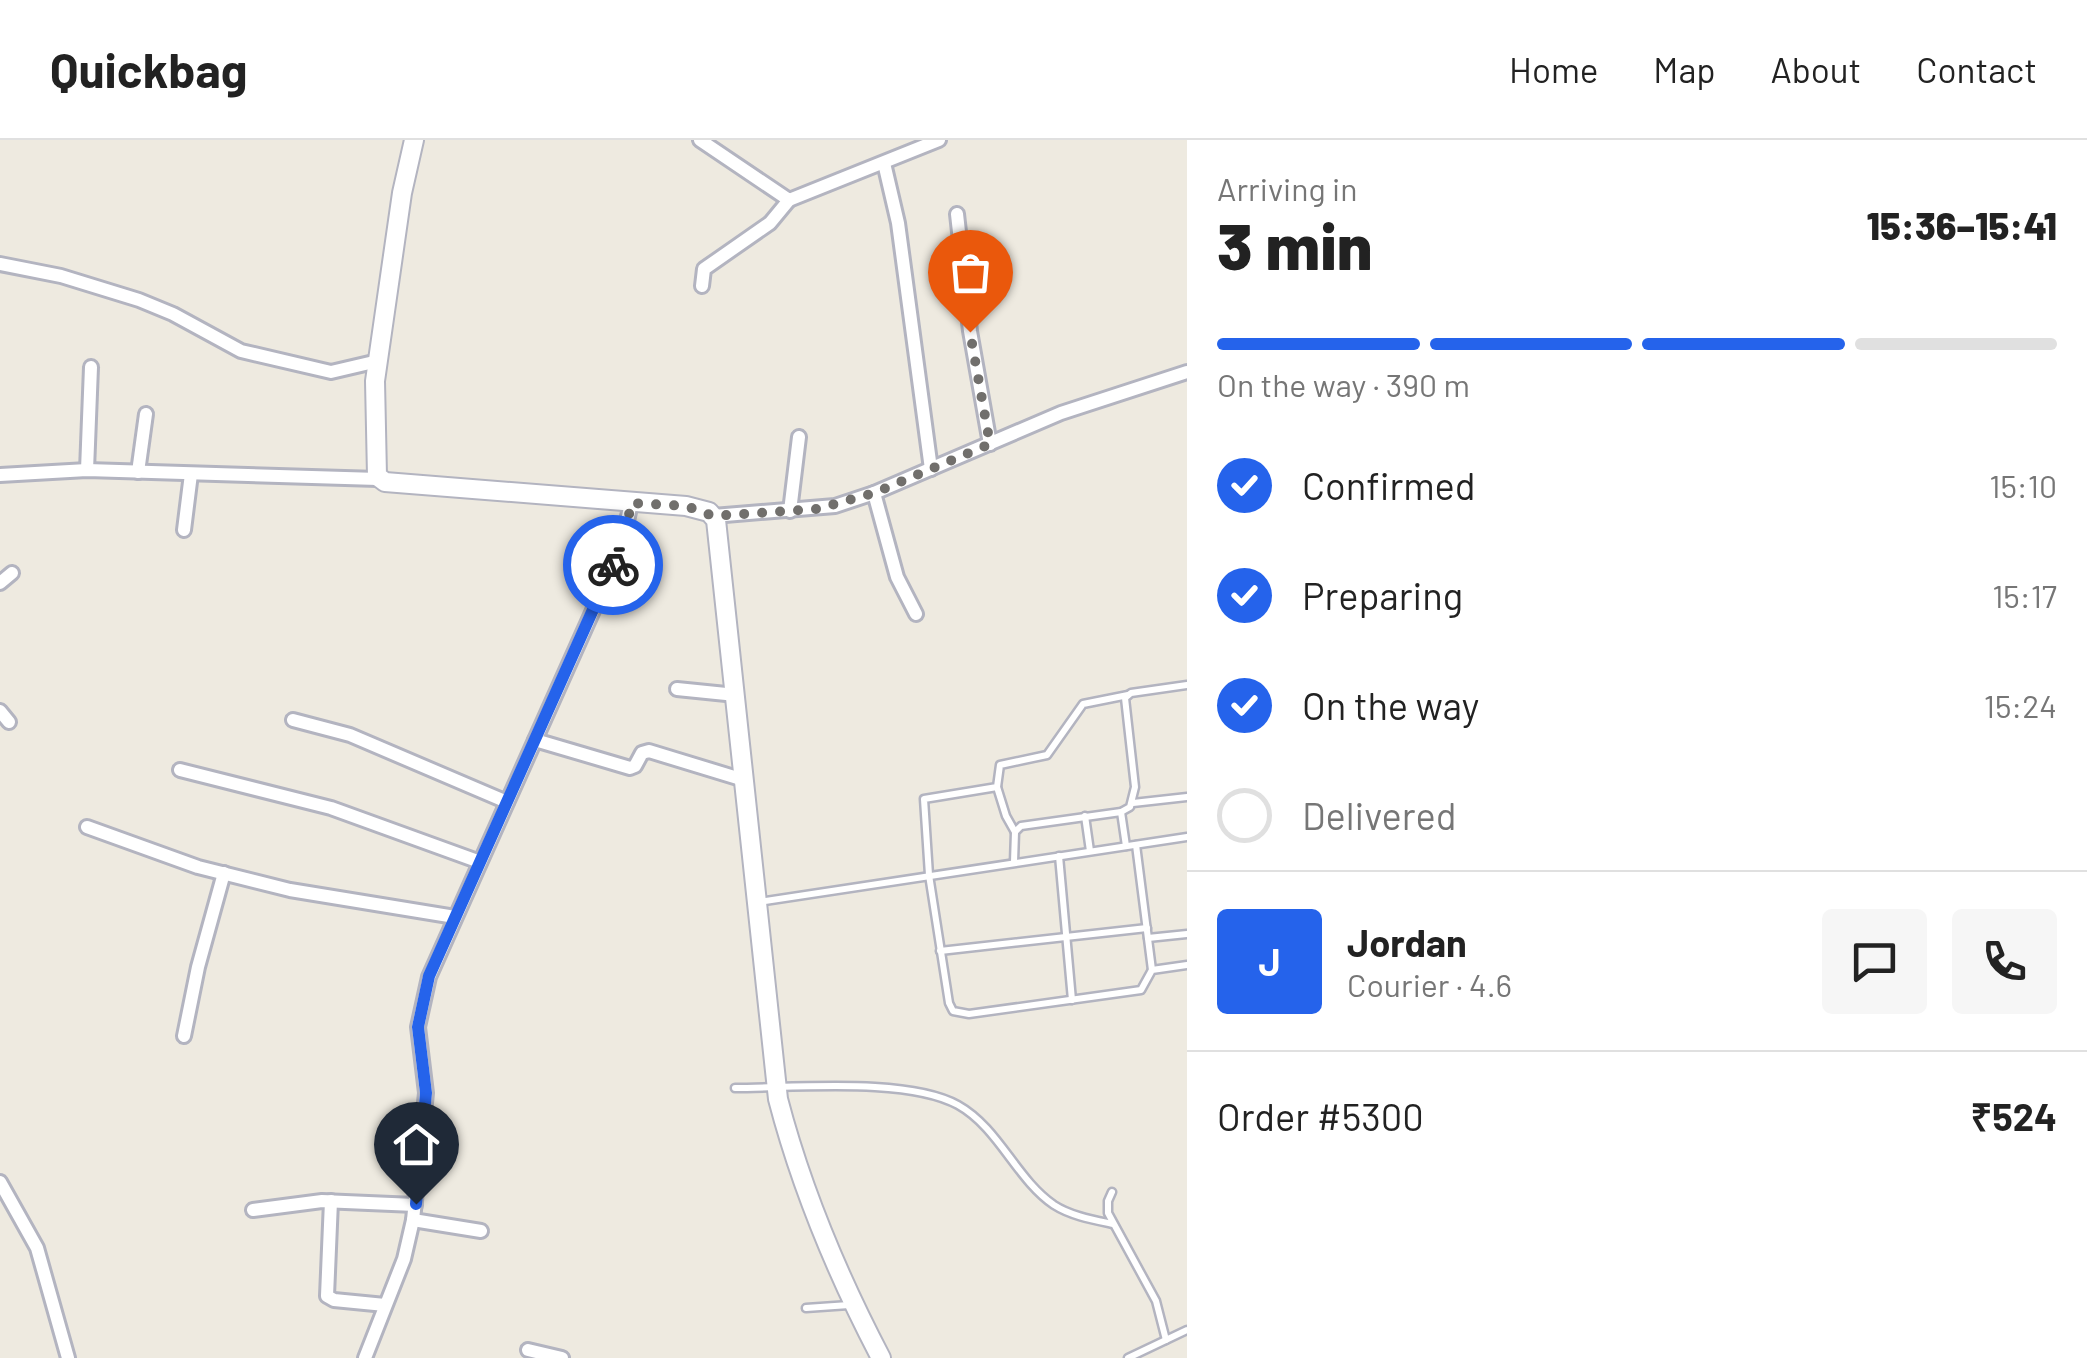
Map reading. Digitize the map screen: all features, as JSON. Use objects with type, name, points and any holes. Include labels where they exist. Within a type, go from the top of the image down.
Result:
[{"type":"main road","points":[[414,140],[402,193],[378,361],[378,479],[686,506],[713,516],[718,527],[776,1088],[794,1158],[819,1228],[881,1358]]},
{"type":"street","points":[[700,140],[790,200]]},
{"type":"street","points":[[702,286],[704,270],[770,223],[790,200],[939,140]]},
{"type":"street","points":[[884,163],[898,223],[931,468]]},
{"type":"street","points":[[958,214],[970,332],[990,444]]},
{"type":"street","points":[[0,264],[61,276],[139,300],[242,351],[331,372],[378,361]]},
{"type":"street","points":[[86,470],[91,366]]},
{"type":"street","points":[[713,516],[834,506],[874,493],[1061,413],[1187,372]]},
{"type":"street","points":[[138,472],[146,414]]},
{"type":"street","points":[[790,511],[799,437]]},
{"type":"street","points":[[0,475],[86,470],[378,479]]},
{"type":"street","points":[[184,530],[192,474]]},
{"type":"street","points":[[874,493],[897,577],[916,614]]},
{"type":"street","points":[[364,1358],[404,1260],[416,1204],[426,1093],[419,1016],[429,976],[621,548],[631,503]]},
{"type":"street","points":[[0,583],[12,573]]},
{"type":"street","points":[[677,689],[736,695]]},
{"type":"street","points":[[293,720],[350,734],[507,802]]},
{"type":"street","points":[[535,740],[630,768],[642,753],[649,751],[744,780]]},
{"type":"street","points":[[180,770],[374,821],[480,862]]},
{"type":"street","points":[[86,827],[224,873],[326,898],[455,917]]},
{"type":"street","points":[[184,1036],[224,873]]},
{"type":"street","points":[[0,1182],[37,1248],[68,1358]]},
{"type":"street","points":[[331,1201],[327,1296],[385,1305]]},
{"type":"street","points":[[252,1210],[300,1202],[416,1204]]},
{"type":"street","points":[[413,1220],[480,1231]]},
{"type":"street","points":[[528,1350],[562,1358]]},
{"type":"lane","points":[[1014,862],[1015,832],[996,787],[1000,765],[1047,754],[1082,704],[1187,686]]},
{"type":"lane","points":[[1128,695],[1125,704],[1134,768],[1133,803]]},
{"type":"lane","points":[[996,787],[924,799],[929,876],[940,951],[949,1003],[959,1014],[1143,990],[1152,970],[1136,845]]},
{"type":"lane","points":[[1015,832],[1029,824],[1121,812],[1133,803],[1187,796]]},
{"type":"lane","points":[[1121,812],[1126,846]]},
{"type":"lane","points":[[1085,816],[1090,851]]},
{"type":"lane","points":[[758,902],[1187,837]]},
{"type":"lane","points":[[1059,856],[1072,1000]]},
{"type":"lane","points":[[940,951],[1147,928]]},
{"type":"lane","points":[[1148,938],[1187,934]]},
{"type":"lane","points":[[1152,970],[1187,964]]},
{"type":"lane","points":[[735,1088],[916,1090],[943,1098],[974,1116],[1056,1206],[1113,1224]]},
{"type":"lane","points":[[1112,1192],[1107,1207],[1113,1224],[1156,1300],[1166,1340]]},
{"type":"lane","points":[[806,1308],[854,1305]]},
{"type":"lane","points":[[1128,1358],[1187,1330]]},
{"type":"way so far","points":[[613,565],[626,532],[631,503],[686,506],[713,516],[817,509],[874,493],[990,444],[970,332]]},
{"type":"route","points":[[416,1204],[426,1093],[418,1027],[429,976],[613,565]]}]
